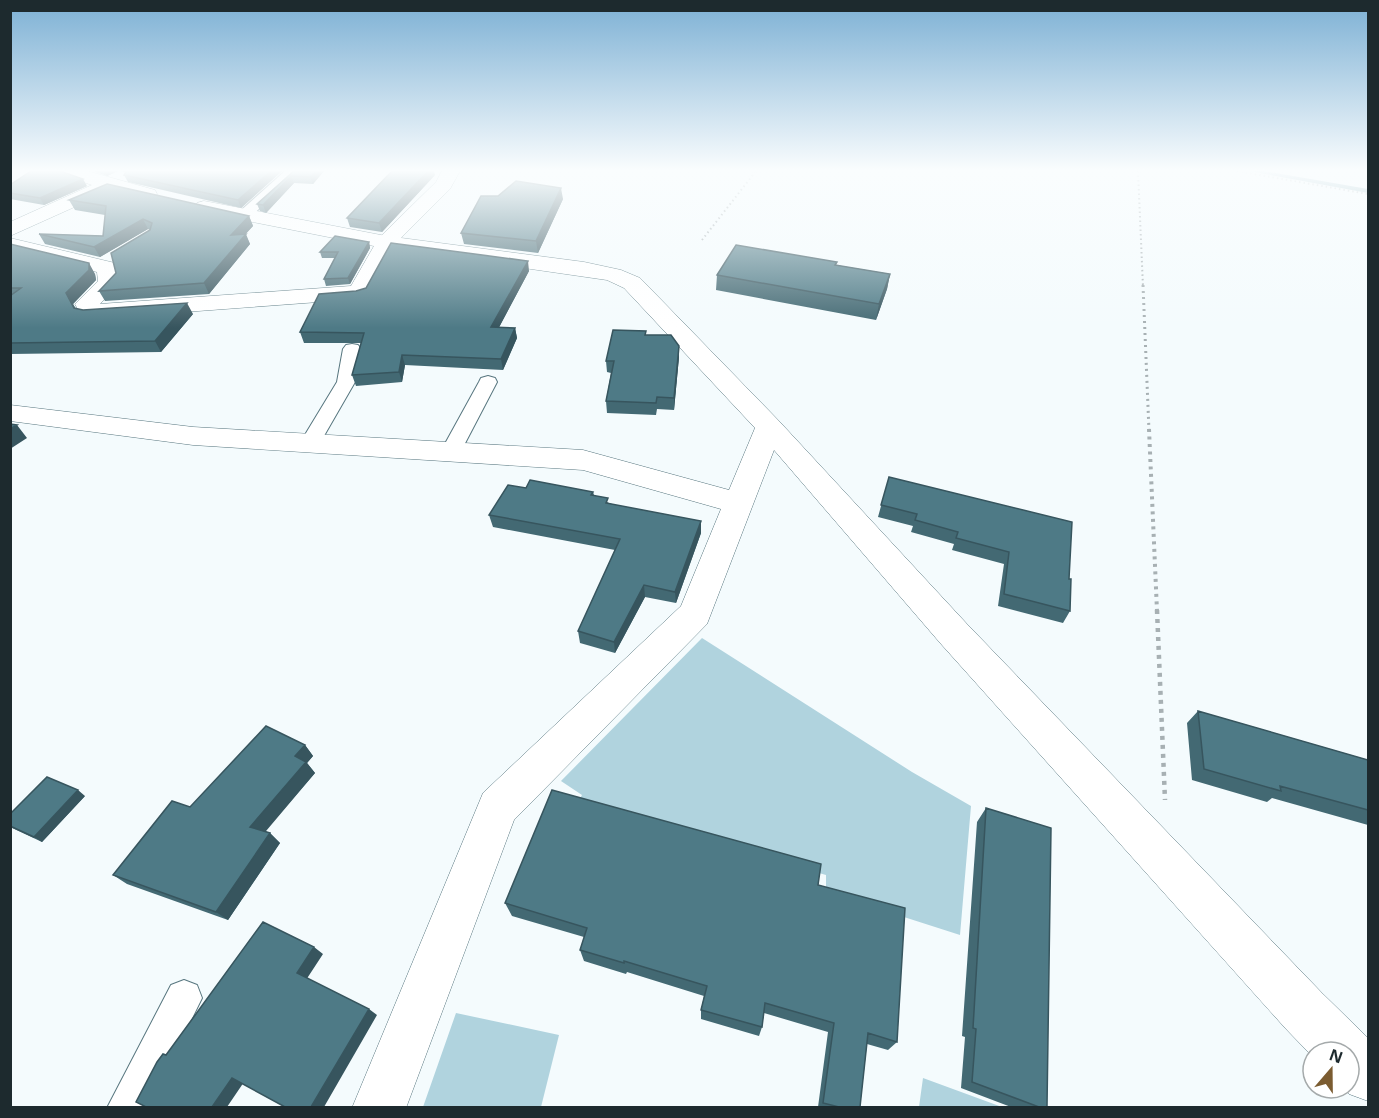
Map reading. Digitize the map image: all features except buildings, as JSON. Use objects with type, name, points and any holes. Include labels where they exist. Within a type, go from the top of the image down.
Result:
[{"type":"street","points":[[10,230],[24,223]]},
{"type":"street","points":[[282,223],[386,242],[584,269],[613,274],[632,283],[769,427],[954,634],[1335,1040]]},
{"type":"street","points":[[10,244],[107,268],[109,282],[87,304],[90,312],[359,292],[386,242],[405,223]]},
{"type":"street","points":[[10,413],[193,436],[583,460],[739,503]]},
{"type":"street","points":[[379,1107],[498,807],[695,614],[769,427]]},
{"type":"lane","points":[[99,266],[119,253]]},
{"type":"lane","points":[[310,443],[346,382],[352,349]]},
{"type":"lane","points":[[451,451],[488,382]]},
{"type":"lane","points":[[127,1107],[184,998]]},
{"type":"path","points":[[702,240],[715,223]]},
{"type":"path","points":[[1140,223],[1168,864]]},
{"type":"shaded area","points":[[702,638],[912,772],[971,806],[960,935],[826,892],[826,875],[577,804],[582,795],[561,781]]},
{"type":"shaded area","points":[[456,1013],[559,1035],[541,1107],[423,1107]]},
{"type":"shaded area","points":[[923,1078],[1002,1107],[919,1107]]}]
